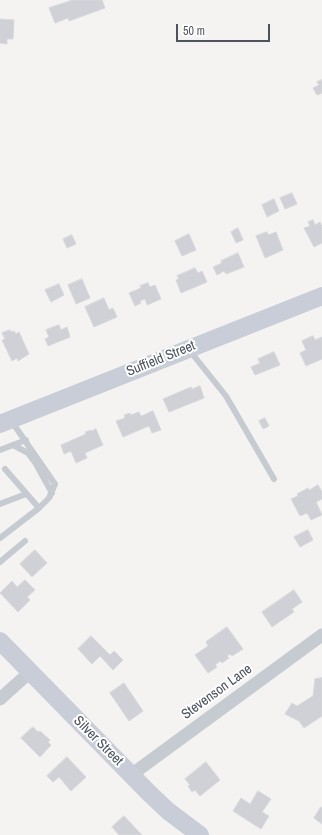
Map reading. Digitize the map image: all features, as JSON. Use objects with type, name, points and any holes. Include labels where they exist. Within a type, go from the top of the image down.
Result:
[{"type":"main road","name":"Suffield Street","points":[[5,422],[322,296]]},
{"type":"main road","name":"Silver Street","points":[[0,641],[168,811],[200,835]]},
{"type":"street","name":"Stevenson Lane","points":[[131,774],[322,635]]},
{"type":"street","points":[[0,699],[30,672]]},
{"type":"lane","points":[[188,348],[226,396],[274,479]]},
{"type":"lane","points":[[0,538],[39,508],[49,498],[55,484],[26,440],[5,422]]},
{"type":"lane","points":[[0,450],[26,440]]},
{"type":"lane","points":[[13,445],[28,453],[36,464],[52,493]]},
{"type":"lane","points":[[4,469],[39,508]]},
{"type":"lane","points":[[0,504],[26,494]]},
{"type":"lane","points":[[0,562],[25,541]]},
{"type":"building","points":[[73,0],[102,0],[105,8],[69,21],[68,18],[55,23],[49,8]]},
{"type":"building","points":[[0,19],[14,20],[13,39],[7,39],[7,44],[0,43]]},
{"type":"building","points":[[322,80],[322,93],[317,95],[313,88],[319,85],[317,82]]},
{"type":"building","points":[[292,193],[297,204],[285,209],[280,198]]},
{"type":"building","points":[[274,199],[279,211],[267,217],[262,205]]},
{"type":"building","points":[[313,220],[315,225],[320,222],[322,227],[322,243],[314,247],[304,228],[310,226],[308,222]]},
{"type":"building","points":[[238,228],[243,240],[236,243],[231,232]]},
{"type":"building","points":[[267,232],[268,235],[276,232],[283,250],[265,258],[256,236]]},
{"type":"building","points":[[189,234],[196,250],[182,256],[175,241]]},
{"type":"building","points":[[72,235],[76,244],[67,248],[63,239]]},
{"type":"building","points":[[238,253],[244,267],[226,274],[224,271],[217,275],[213,267],[222,263],[221,261]]},
{"type":"building","points":[[195,268],[198,273],[202,271],[207,282],[181,293],[176,280],[179,279],[177,276]]},
{"type":"building","points":[[82,279],[90,298],[76,304],[68,285]]},
{"type":"building","points":[[148,283],[150,287],[155,285],[161,299],[147,305],[145,299],[140,301],[141,303],[135,306],[129,293]]},
{"type":"building","points":[[59,284],[64,295],[51,302],[45,290]]},
{"type":"building","points":[[104,298],[109,310],[113,308],[117,317],[94,327],[85,307]]},
{"type":"building","points":[[59,325],[61,330],[67,327],[70,337],[48,346],[45,339],[49,337],[46,330]]},
{"type":"building","points":[[10,330],[11,332],[14,331],[16,334],[19,332],[29,354],[18,361],[17,358],[12,361],[2,340],[5,339],[2,333]]},
{"type":"building","points":[[313,336],[315,340],[322,337],[322,359],[306,366],[300,353],[306,350],[302,341]]},
{"type":"building","points":[[274,352],[280,365],[255,375],[251,367],[260,363],[258,359]]},
{"type":"building","points":[[200,386],[204,398],[169,412],[163,399],[191,387],[192,389]]},
{"type":"building","points":[[153,411],[161,430],[152,433],[149,426],[123,437],[116,421],[125,418],[124,415],[130,413],[131,415],[139,412],[141,416]]},
{"type":"building","points":[[265,418],[269,426],[263,429],[259,421]]},
{"type":"building","points":[[96,429],[103,445],[85,453],[87,458],[76,463],[71,451],[64,454],[61,445],[86,434],[85,432]]},
{"type":"building","points":[[318,485],[322,492],[322,499],[316,502],[322,515],[311,520],[307,513],[300,516],[291,499],[298,496],[297,494],[308,488],[309,490]]},
{"type":"building","points":[[308,530],[313,540],[300,547],[294,537]]},
{"type":"building","points":[[35,550],[47,563],[32,577],[20,564]]},
{"type":"building","points":[[25,580],[35,590],[27,597],[30,600],[18,612],[0,593],[12,581],[17,587]]},
{"type":"building","points":[[294,590],[302,602],[292,609],[294,612],[272,627],[262,612]]},
{"type":"building","points":[[227,627],[243,649],[232,656],[230,654],[227,656],[229,658],[222,663],[220,661],[215,665],[217,667],[208,673],[195,655],[208,646],[206,642]]},
{"type":"building","points":[[91,636],[110,655],[114,651],[123,660],[113,670],[100,656],[92,664],[78,649]]},
{"type":"building","points":[[322,678],[322,716],[304,728],[299,721],[285,714],[292,703],[297,706],[313,696],[315,679]]},
{"type":"building","points":[[124,683],[143,711],[129,721],[110,693]]},
{"type":"building","points":[[33,727],[50,740],[48,742],[51,745],[40,757],[21,738]]},
{"type":"building","points":[[67,757],[86,777],[71,791],[59,777],[53,782],[47,776]]},
{"type":"building","points":[[206,762],[220,780],[200,796],[195,790],[192,792],[188,786],[190,785],[185,779]]},
{"type":"building","points":[[258,791],[271,799],[262,812],[269,816],[261,829],[233,811],[241,798],[250,804]]},
{"type":"building","points":[[321,807],[322,808],[322,824],[314,818]]},
{"type":"building","points":[[124,816],[142,835],[119,835],[112,827]]}]
